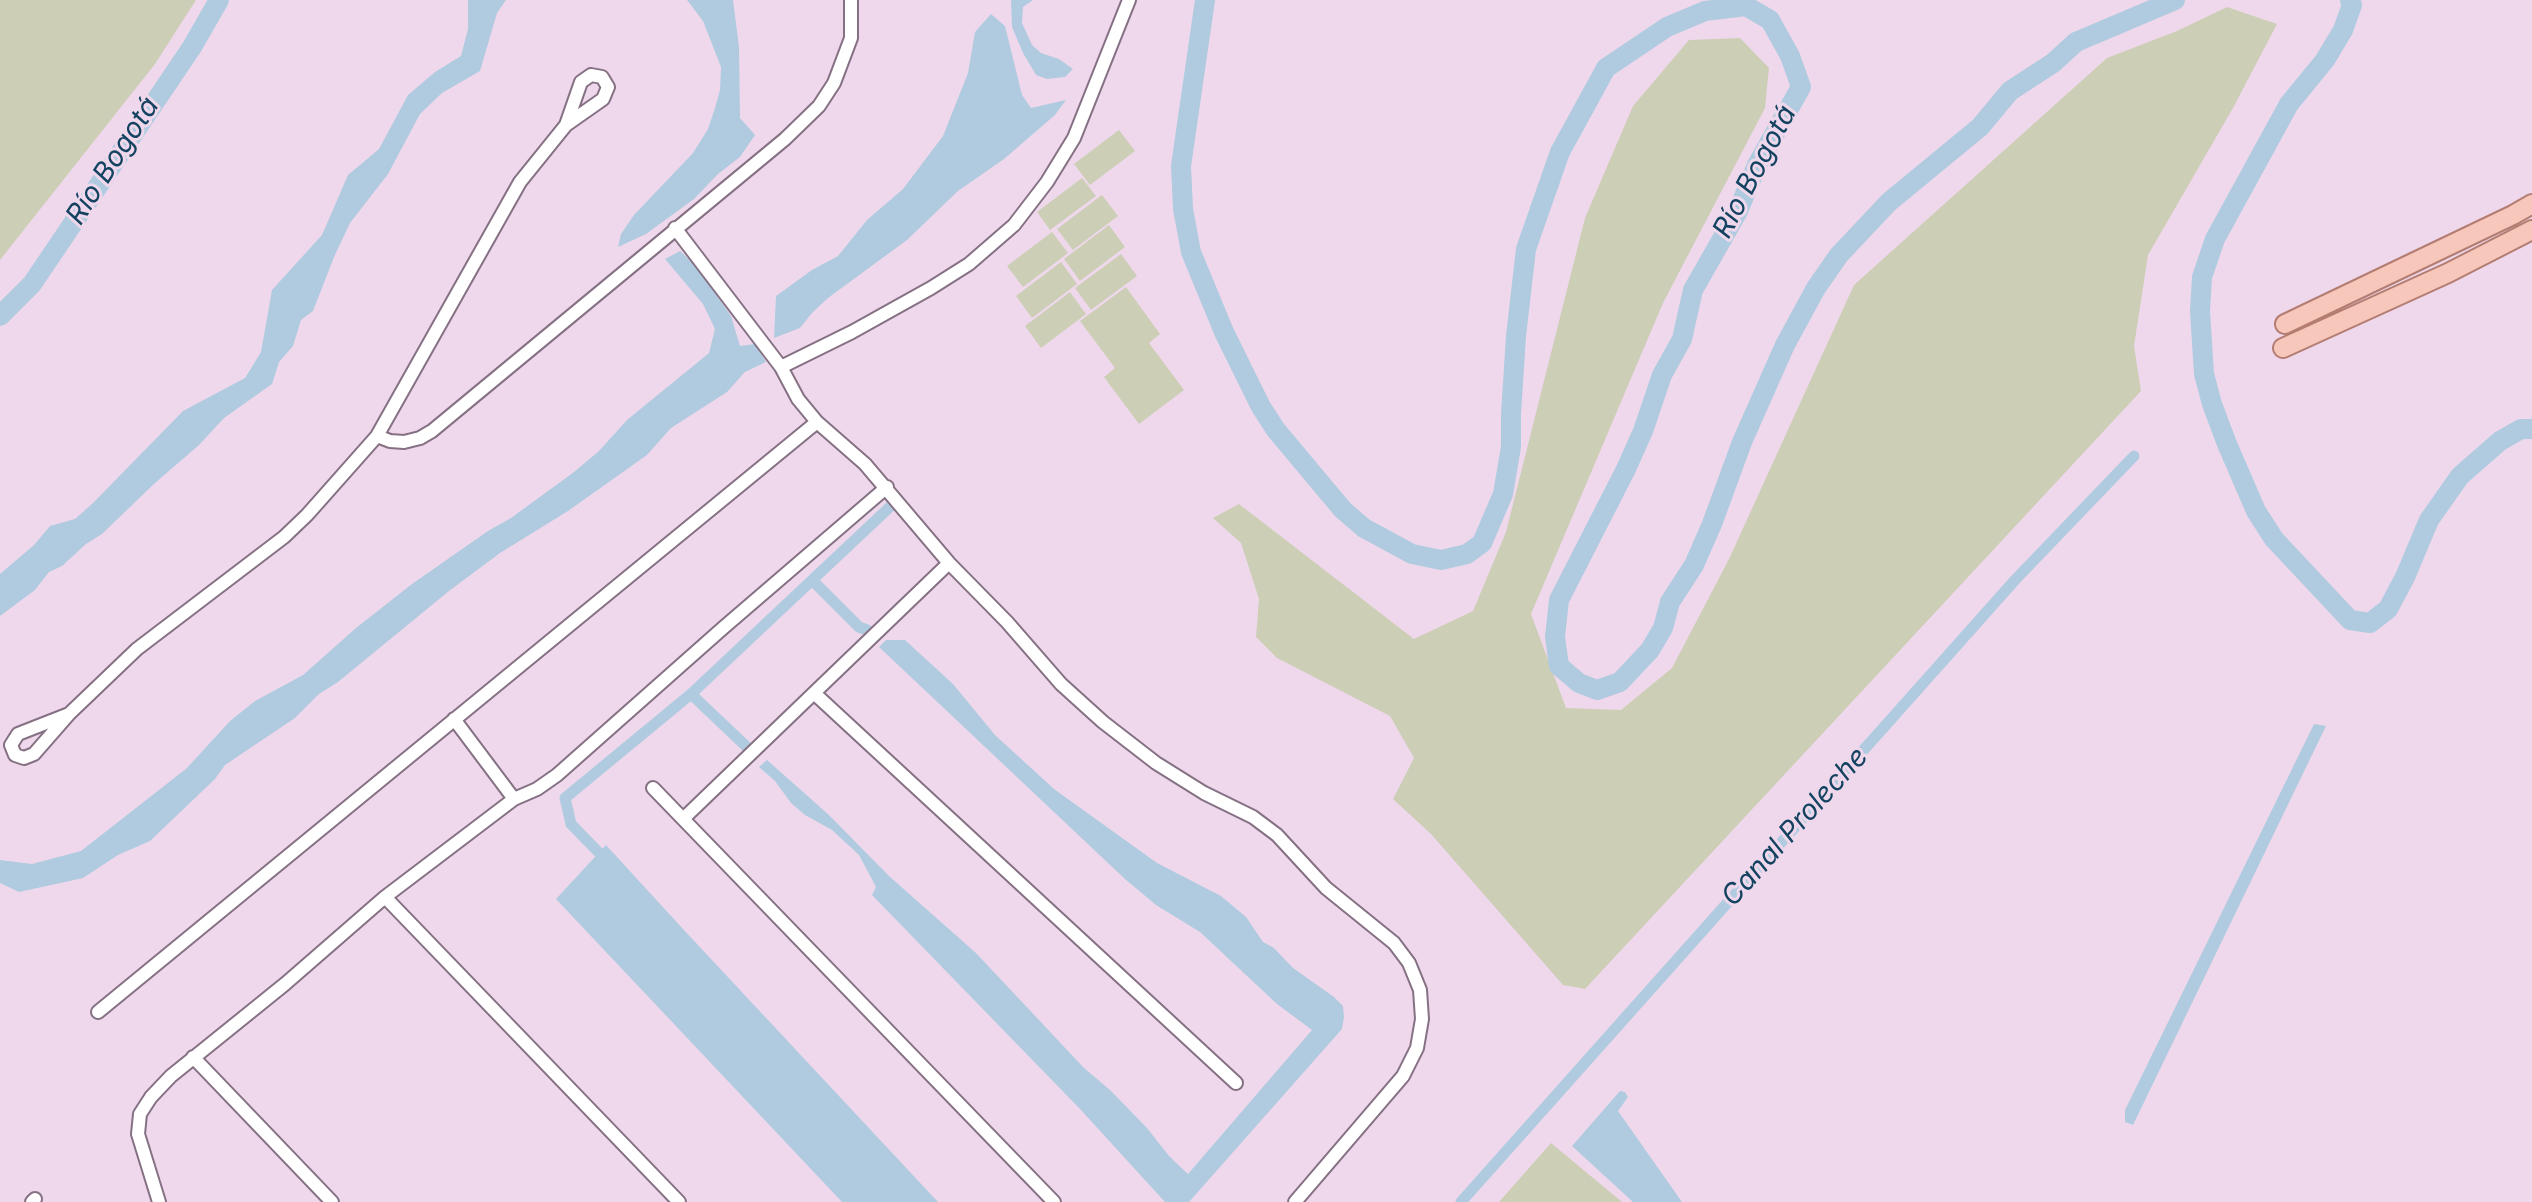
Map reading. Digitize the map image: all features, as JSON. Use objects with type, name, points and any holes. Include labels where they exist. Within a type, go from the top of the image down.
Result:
[{"type":"main road","points":[[2285,324],[2532,204]]},
{"type":"main road","points":[[2283,348],[2448,273],[2532,230]]},
{"type":"street","points":[[377,436],[404,442],[432,431],[773,149],[819,106],[834,83],[851,38],[851,0]]},
{"type":"street","points":[[781,367],[931,288],[969,264],[1014,225],[1047,182],[1074,138],[1129,0]]},
{"type":"street","points":[[69,714],[18,734],[11,745],[15,755],[24,758],[34,754],[69,714],[137,649],[284,537],[326,495],[377,436],[520,182],[566,125]]},
{"type":"street","points":[[675,228],[781,367],[798,399],[817,422],[887,487],[949,563],[1007,622],[1061,684],[1156,763],[1204,793],[1253,817],[1277,835],[1326,888],[1394,943],[1409,963],[1420,990],[1422,1019],[1417,1048],[1403,1076],[1295,1202]]},
{"type":"street","points":[[98,1012],[817,422]]},
{"type":"street","points":[[159,1202],[138,1134],[140,1114],[151,1097],[193,1057],[285,984],[385,897],[514,799],[537,789],[557,775],[887,487]]},
{"type":"street","points":[[684,818],[949,563]]},
{"type":"street","points":[[814,693],[1236,1083]]},
{"type":"street","points":[[454,719],[514,799]]},
{"type":"street","points":[[653,788],[1054,1202]]},
{"type":"street","points":[[385,897],[679,1202]]},
{"type":"street","points":[[193,1057],[332,1202]]},
{"type":"green space","points":[[0,0],[196,0],[155,64],[0,260]]},
{"type":"green space","points":[[2227,7],[2277,24],[2233,108],[2148,255],[2134,346],[2141,391],[1585,989],[1563,985],[1431,834],[1393,799],[1414,758],[1390,716],[1277,658],[1256,637],[1259,599],[1241,543],[1213,518],[1239,504],[1414,639],[1473,611],[1506,532],[1585,218],[1633,106],[1689,40],[1740,38],[1769,68],[1765,108],[1663,303],[1531,614],[1566,708],[1621,710],[1672,668],[1729,559],[1854,285],[2107,58],[2177,31]]},
{"type":"green space","points":[[1119,130],[1135,151],[1090,185],[1074,164]]},
{"type":"green space","points":[[1082,178],[1096,196],[1050,230],[1037,212]]},
{"type":"green space","points":[[1102,195],[1118,216],[1073,250],[1057,229]]},
{"type":"green space","points":[[1109,225],[1125,247],[1080,281],[1064,259]]},
{"type":"green space","points":[[1052,232],[1068,253],[1023,287],[1007,266]]},
{"type":"green space","points":[[1121,254],[1137,276],[1091,310],[1075,288]]},
{"type":"green space","points":[[1061,262],[1077,284],[1032,318],[1016,296]]},
{"type":"green space","points":[[1126,287],[1160,334],[1149,343],[1184,390],[1139,424],[1104,377],[1115,368],[1080,321]]},
{"type":"green space","points":[[1070,292],[1086,314],[1041,348],[1025,326]]},
{"type":"green space","points":[[1551,1143],[1622,1202],[1499,1202]]},
{"type":"water","points":[[468,0],[506,0],[497,13],[480,71],[442,93],[420,114],[388,174],[350,223],[313,311],[301,320],[293,346],[279,362],[272,384],[224,418],[102,534],[62,566],[49,572],[35,590],[0,616],[0,574],[34,545],[50,526],[75,519],[93,503],[183,411],[245,378],[261,352],[272,290],[322,235],[348,175],[379,149],[408,95],[435,72],[461,56],[468,29]]},
{"type":"water","points":[[687,0],[733,0],[739,47],[740,118],[755,135],[740,157],[694,199],[646,234],[618,247],[621,234],[634,215],[693,153],[708,129],[715,108],[721,67],[703,21]]},
{"type":"water","points":[[1011,0],[1033,0],[1023,7],[1022,23],[1032,45],[1073,69],[1065,77],[1047,79],[1036,75],[1012,27]]},
{"type":"water","points":[[991,14],[1005,26],[1022,95],[1031,108],[1066,100],[1055,115],[1004,159],[958,191],[907,240],[828,298],[800,328],[774,338],[776,296],[838,256],[867,220],[903,189],[943,136],[968,73],[975,32]]},
{"type":"water","points":[[680,251],[695,265],[731,316],[740,346],[755,344],[766,362],[745,372],[727,392],[671,428],[647,455],[568,511],[500,553],[319,694],[295,718],[225,765],[215,779],[150,841],[118,855],[83,878],[19,892],[0,883],[0,860],[32,864],[81,851],[187,768],[230,721],[255,701],[303,675],[412,584],[574,472],[599,451],[627,420],[709,353],[715,329],[703,304],[665,259]]},
{"type":"water","points":[[886,640],[905,640],[953,684],[995,735],[1054,789],[1157,863],[1221,896],[1246,917],[1263,942],[1343,1006],[1342,1029],[1189,1202],[1165,1202],[1080,1109],[872,895],[876,887],[859,855],[832,830],[791,803],[775,781],[759,767],[767,760],[829,815],[889,876],[976,953],[1188,1174],[1312,1030],[1277,1004],[1200,932],[1156,905],[1125,879],[879,647]]},
{"type":"water","points":[[2314,724],[2326,726],[2133,1125],[2125,1122],[2125,1110]]},
{"type":"water","points":[[606,845],[938,1202],[842,1202],[556,899]]},
{"type":"water","points":[[1620,1091],[1628,1097],[1618,1111],[1682,1202],[1633,1202],[1572,1146]]},
{"type":"waterway","name":"Río Bogotá","points":[[0,316],[32,284],[192,47],[219,0]]},
{"type":"waterway","name":"Río Bogotá","points":[[1205,0],[1181,166],[1183,209],[1191,252],[1224,332],[1261,407],[1276,430],[1343,510],[1364,528],[1412,554],[1441,560],[1467,554],[1482,543],[1503,494],[1511,447],[1516,336],[1526,249],[1560,152],[1606,68],[1667,27],[1705,11],[1746,6],[1770,20],[1790,56],[1801,87],[1757,165],[1738,211],[1693,290],[1682,339],[1662,375],[1643,431],[1559,600],[1555,637],[1559,666],[1579,683],[1597,690],[1620,682],[1650,650],[1663,628],[1670,602],[1694,565],[1742,442],[1785,345],[1816,288],[1839,255],[1889,202],[1980,127],[2010,91],[2053,63],[2076,42],[2175,0]]},
{"type":"waterway","name":"Río Bogotá","points":[[2350,0],[2352,5],[2343,30],[2325,60],[2289,104],[2215,239],[2202,277],[2200,311],[2204,374],[2227,444],[2256,511],[2274,539],[2350,620],[2370,623],[2388,609],[2429,520],[2460,476],[2500,441],[2521,429],[2532,429]]},
{"type":"waterway","name":"Canal Proleche","points":[[1461,1202],[2015,580],[2134,456]]},
{"type":"waterway","points":[[608,862],[571,824],[565,798],[691,694],[893,504]]},
{"type":"waterway","points":[[812,580],[859,627],[867,630]]},
{"type":"waterway","points":[[691,694],[750,750]]}]
